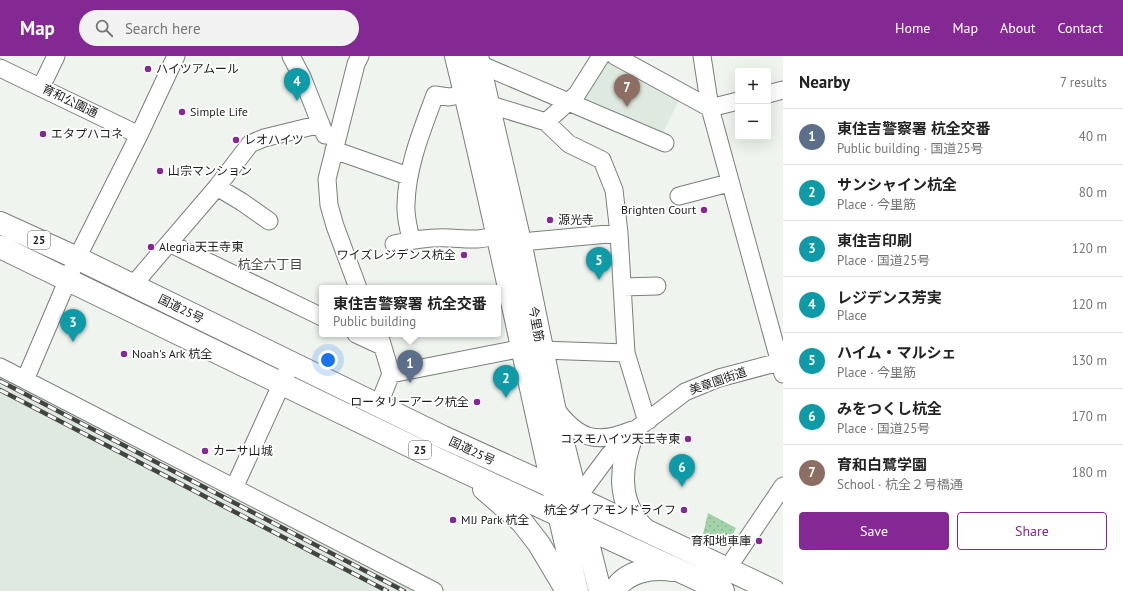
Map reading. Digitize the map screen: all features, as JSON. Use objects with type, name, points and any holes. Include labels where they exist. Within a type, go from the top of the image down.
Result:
[{"type":"main road","name":"今里筋","points":[[456,56],[498,235],[532,349],[554,406],[600,591]]},
{"type":"main road","name":"今里筋","points":[[478,60],[521,246],[532,349],[552,487],[577,591]]},
{"type":"main road","name":"国道25号","points":[[0,222],[133,285],[378,406],[774,591]]},
{"type":"main road","name":"国道25号","points":[[0,247],[433,457],[724,591]]},
{"type":"main road","points":[[640,427],[623,462],[622,485],[626,499],[635,519],[648,532]]},
{"type":"main road","points":[[433,457],[474,482],[501,502],[522,522],[539,544],[567,591]]},
{"type":"main road","points":[[614,591],[628,576],[647,570],[664,568],[682,571]]},
{"type":"street","points":[[41,87],[56,56]]},
{"type":"street","points":[[25,380],[77,258],[139,136],[176,56]]},
{"type":"street","points":[[291,56],[302,76],[333,152],[408,176]]},
{"type":"street","points":[[357,285],[335,226],[329,205],[327,180],[356,64],[360,56]]},
{"type":"street","points":[[546,122],[576,94],[601,56]]},
{"type":"street","points":[[615,56],[710,108],[735,102]]},
{"type":"street","points":[[702,56],[710,108],[729,182],[782,366]]},
{"type":"street","points":[[478,60],[567,101],[665,142]]},
{"type":"street","name":"育和公園通","points":[[0,68],[139,136]]},
{"type":"street","points":[[771,93],[783,90]]},
{"type":"street","points":[[411,240],[406,205],[408,176],[419,139],[435,95],[449,98],[466,94]]},
{"type":"street","points":[[488,104],[546,122],[569,144],[602,160],[614,190],[619,233],[626,353],[645,415],[640,427],[612,437],[602,438],[587,436],[572,429],[554,406]]},
{"type":"street","points":[[133,285],[217,187],[250,144],[264,138],[321,124]]},
{"type":"street","points":[[679,196],[729,182]]},
{"type":"street","points":[[217,187],[269,221]]},
{"type":"street","points":[[521,246],[532,241],[619,233]]},
{"type":"street","points":[[394,244],[411,240],[448,238],[480,240],[498,235]]},
{"type":"street","points":[[169,243],[319,316]]},
{"type":"street","points":[[622,287],[658,286]]},
{"type":"street","points":[[368,337],[381,340],[390,374],[378,406]]},
{"type":"street","points":[[390,374],[532,349],[626,353]]},
{"type":"street","points":[[234,488],[291,363]]},
{"type":"street","name":"美章園街道","points":[[558,514],[577,498],[602,463],[640,427],[669,403],[698,386],[782,366]]},
{"type":"street","points":[[0,367],[434,591]]},
{"type":"street","points":[[727,568],[781,493]]},
{"type":"shaded area","points":[[605,58],[681,96],[662,135],[580,101]]},
{"type":"shaded area","points":[[0,373],[423,591],[0,591]]},
{"type":"green space","points":[[708,513],[736,528],[727,544],[703,534]]},
{"type":"railway","points":[[0,381],[404,591]]},
{"type":"railway","points":[[0,390],[387,591]]},
{"type":"place","name":"ハイツアムール","points":[[148,69]]},
{"type":"place","name":"レジデンス芳実","points":[[297,101]]},
{"type":"place","name":"育和白鷺学園","points":[[627,107]]},
{"type":"place","name":"Simple Life","points":[[182,112]]},
{"type":"place","name":"エタプハコネ","points":[[43,134]]},
{"type":"place","name":"レオハイツ","points":[[236,140]]},
{"type":"place","name":"山宗マンション","points":[[160,171]]},
{"type":"place","name":"Brighten Court","points":[[704,210]]},
{"type":"place","name":"源光寺","points":[[550,220]]},
{"type":"place","name":"Alegria天王寺東","points":[[151,247]]},
{"type":"place","name":"ワイズレジデンス杭全","points":[[464,255]]},
{"type":"place","name":"ハイム・マルシェ","points":[[599,280]]},
{"type":"place","name":"東住吉印刷","points":[[73,342]]},
{"type":"place","name":"Noah's Ark 杭全","points":[[124,354]]},
{"type":"place","name":"東住吉警察署 杭全交番","points":[[410,383]]},
{"type":"place","name":"サンシャイン杭全","points":[[506,398]]},
{"type":"place","name":"ロータリーアーク杭全","points":[[477,402]]},
{"type":"place","name":"コスモハイツ天王寺東","points":[[688,439]]},
{"type":"place","name":"カーサ山城","points":[[205,451]]},
{"type":"place","name":"みをつくし杭全","points":[[682,487]]},
{"type":"place","name":"杭全ダイアモンドライフ","points":[[684,510]]},
{"type":"place","name":"MIJ Park 杭全","points":[[453,520]]},
{"type":"place","name":"育和地車庫","points":[[759,541]]},
{"type":"district","name":"杭全六丁目","points":[[270,264]]}]
